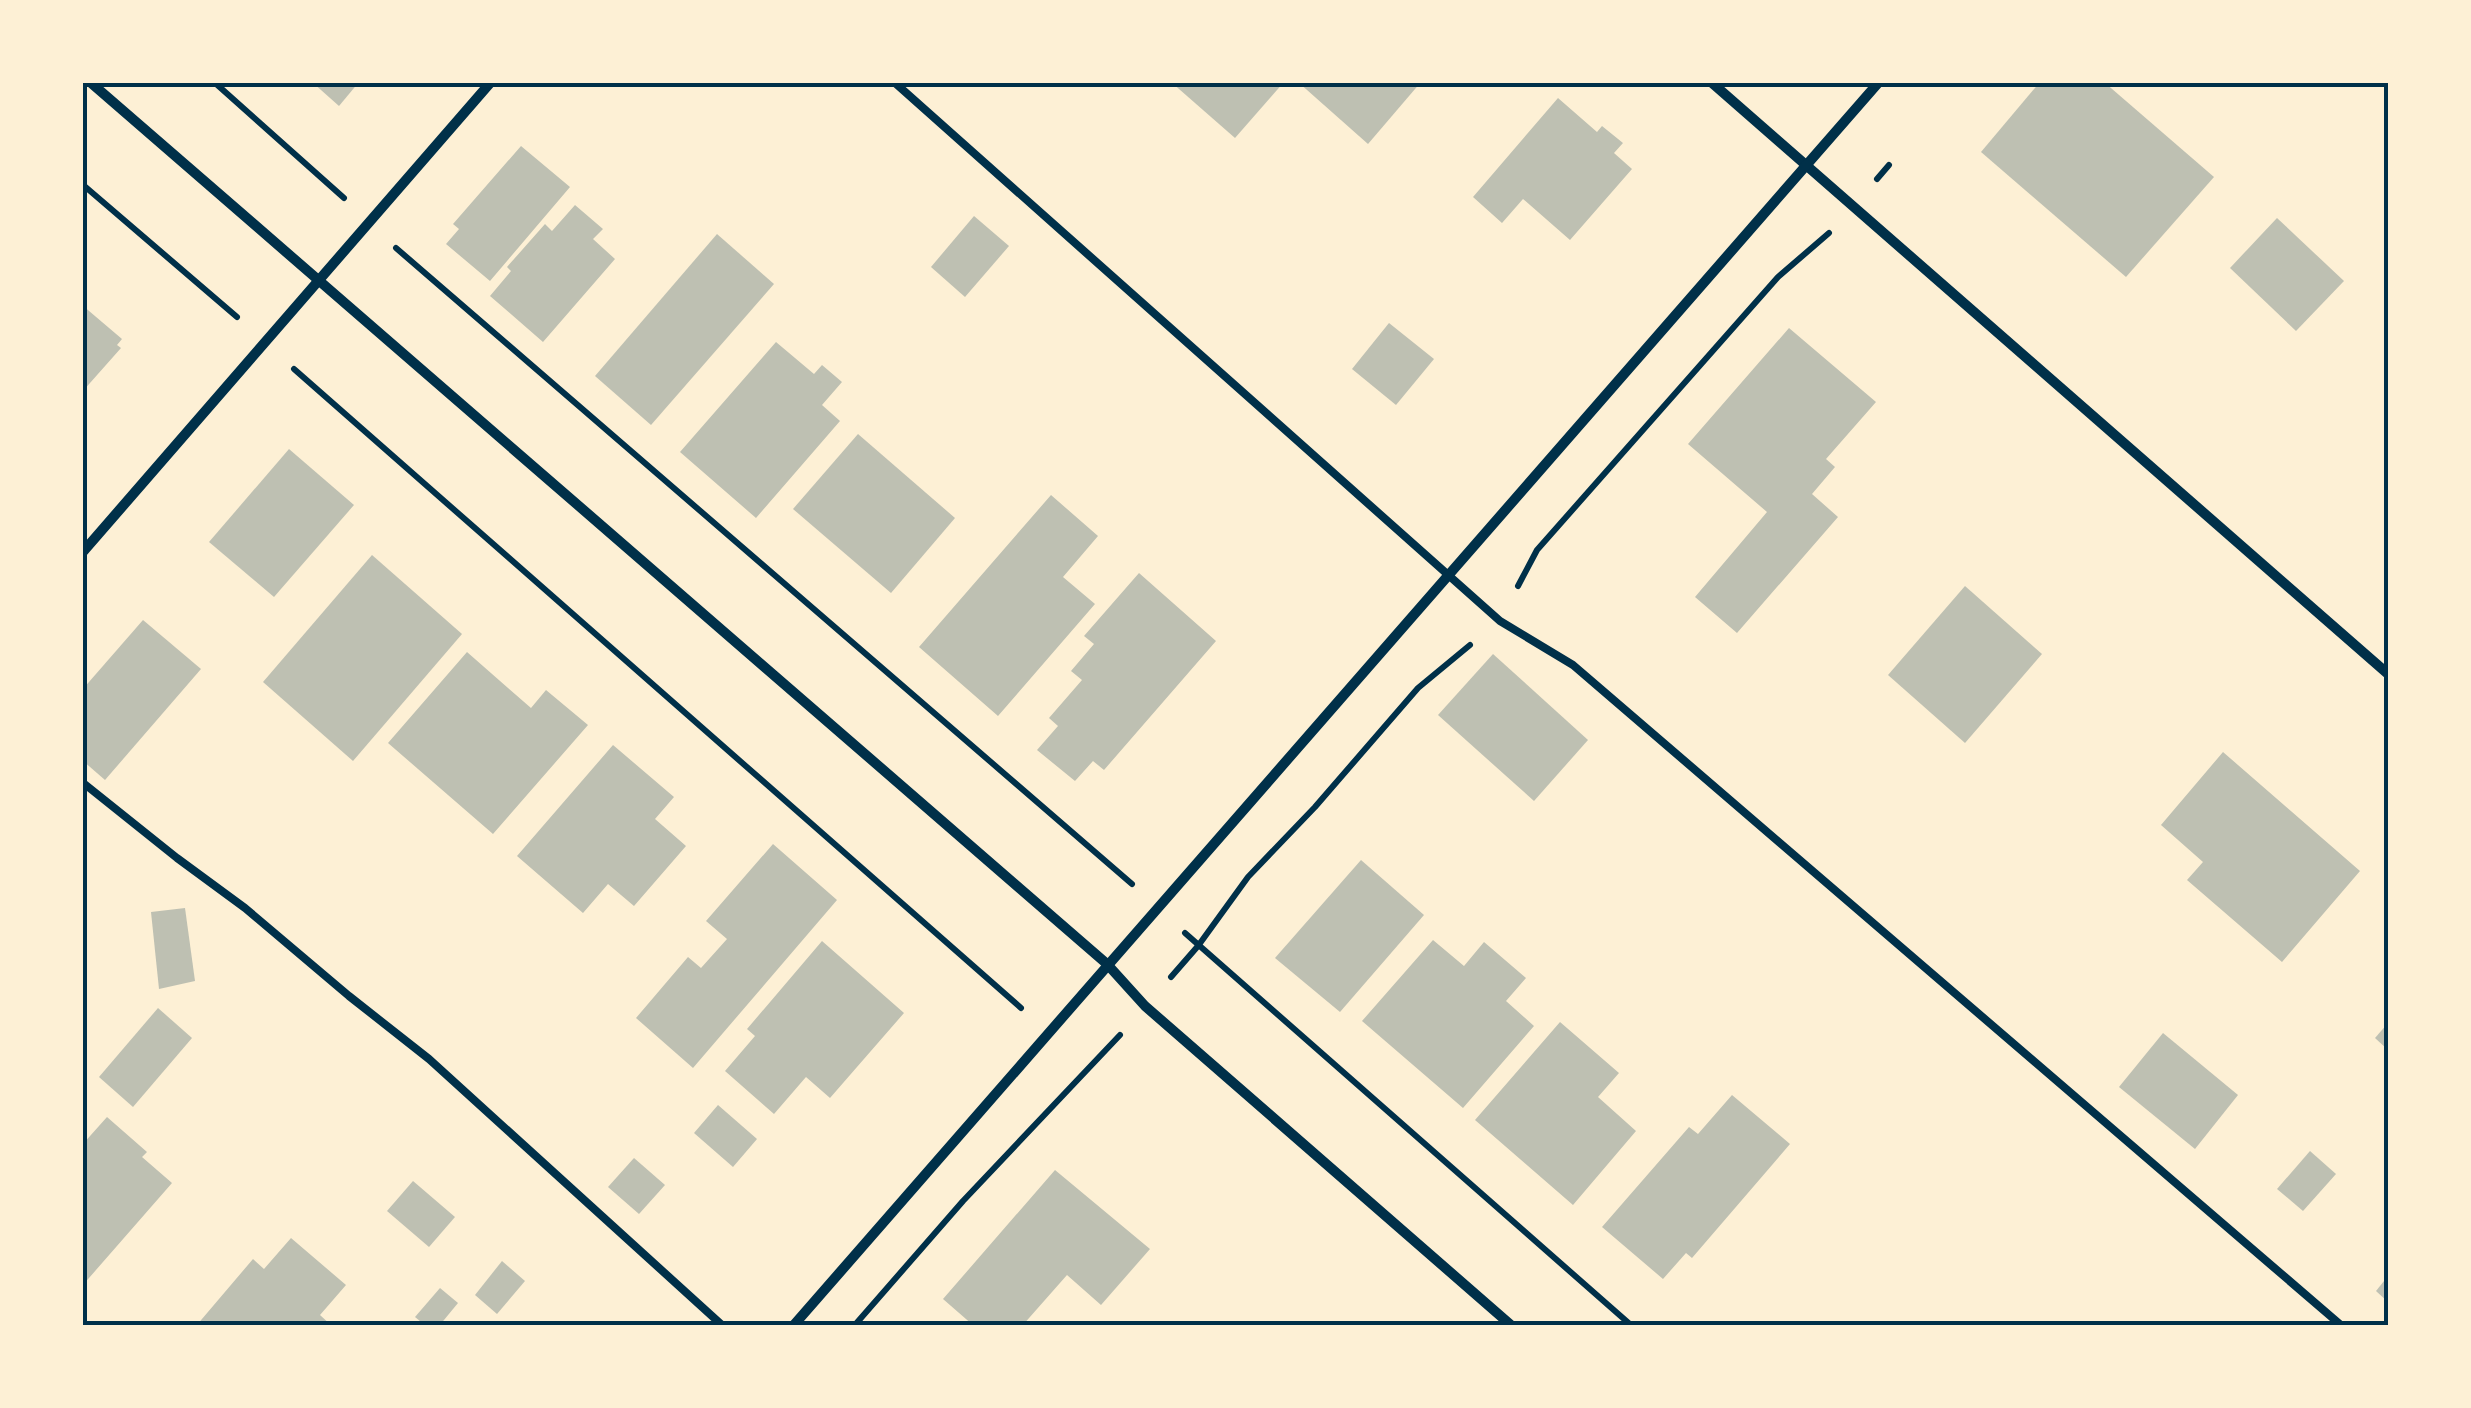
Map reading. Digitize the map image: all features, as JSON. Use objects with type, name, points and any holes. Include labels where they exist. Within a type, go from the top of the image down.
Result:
[{"type":"street","points":[[90,82],[1107,964],[1145,1006],[1512,1326]]},
{"type":"street","points":[[82,553],[491,82]]},
{"type":"street","points":[[1711,82],[2388,674]]},
{"type":"street","points":[[792,1326],[1879,82]]},
{"type":"lane","points":[[894,82],[1500,621],[1588,678],[2342,1326]]},
{"type":"lane","points":[[82,782],[246,908],[429,1059],[724,1326]]},
{"type":"path","points":[[214,82],[368,223],[1157,907],[1632,1326]]},
{"type":"path","points":[[854,1326],[963,1201],[1145,1006],[1198,946],[1248,877],[1315,807],[1418,688],[1500,621],[1537,550],[1778,277],[1820,242],[1889,164]]},
{"type":"path","points":[[82,184],[1089,1068]]},
{"type":"building","points":[[312,82],[359,82],[339,106]]},
{"type":"building","points":[[1171,82],[1284,82],[1235,138]]},
{"type":"building","points":[[1298,82],[1421,82],[1368,144]]},
{"type":"building","points":[[2040,82],[2104,82],[2214,177],[2126,277],[1981,152]]},
{"type":"building","points":[[1558,98],[1597,132],[1602,126],[1623,143],[1614,153],[1632,169],[1570,240],[1523,199],[1502,223],[1473,197]]},
{"type":"building","points":[[521,146],[570,187],[490,281],[446,244],[459,229],[453,224]]},
{"type":"building","points":[[575,205],[603,229],[593,239],[615,259],[543,342],[490,296],[511,271],[507,267],[545,224],[552,231]]},
{"type":"building","points":[[974,216],[1009,246],[965,297],[931,267]]},
{"type":"building","points":[[2277,218],[2344,281],[2296,331],[2230,268]]},
{"type":"building","points":[[717,234],[774,284],[651,425],[595,376]]},
{"type":"building","points":[[82,305],[122,339],[117,345],[121,348],[82,392]]},
{"type":"building","points":[[1389,323],[1434,359],[1396,405],[1352,369]]},
{"type":"building","points":[[1789,328],[1876,402],[1826,459],[1835,467],[1812,494],[1838,517],[1737,633],[1695,597],[1767,512],[1688,444]]},
{"type":"building","points":[[776,342],[814,374],[822,365],[842,382],[822,405],[840,421],[756,518],[680,452]]},
{"type":"building","points":[[858,434],[955,518],[891,593],[793,509]]},
{"type":"building","points":[[289,449],[354,505],[274,597],[209,542]]},
{"type":"building","points":[[1051,495],[1098,536],[1063,577],[1095,604],[998,716],[919,647]]},
{"type":"building","points":[[372,555],[462,634],[353,761],[263,682]]},
{"type":"building","points":[[1139,573],[1216,641],[1104,770],[1093,761],[1075,781],[1037,750],[1058,726],[1049,718],[1082,680],[1071,671],[1094,644],[1084,636]]},
{"type":"building","points":[[1965,586],[2042,654],[1965,743],[1888,675]]},
{"type":"building","points":[[143,620],[201,669],[105,780],[82,760],[82,690]]},
{"type":"building","points":[[467,652],[531,708],[546,690],[588,725],[493,834],[388,743]]},
{"type":"building","points":[[1493,654],[1588,740],[1534,801],[1438,715]]},
{"type":"building","points":[[613,745],[674,797],[655,819],[686,846],[634,906],[608,884],[583,913],[517,856]]},
{"type":"building","points":[[2223,752],[2360,871],[2282,962],[2187,880],[2203,862],[2161,825]]},
{"type":"building","points":[[773,844],[837,900],[693,1068],[636,1018],[688,957],[701,968],[727,939],[706,921]]},
{"type":"building","points":[[1361,860],[1424,915],[1340,1012],[1275,958]]},
{"type":"building","points":[[185,908],[195,981],[159,989],[151,912]]},
{"type":"building","points":[[1433,940],[1464,966],[1484,942],[1526,978],[1506,1001],[1534,1026],[1463,1108],[1362,1021]]},
{"type":"building","points":[[822,941],[904,1013],[830,1098],[806,1077],[774,1114],[725,1071],[755,1036],[747,1029]]},
{"type":"building","points":[[158,1008],[192,1038],[133,1107],[99,1077]]},
{"type":"building","points":[[1560,1022],[1619,1073],[1598,1097],[1636,1131],[1573,1205],[1475,1120]]},
{"type":"building","points":[[2388,1023],[2388,1050],[2375,1038]]},
{"type":"building","points":[[2163,1033],[2238,1095],[2195,1149],[2119,1087]]},
{"type":"building","points":[[1732,1095],[1790,1144],[1692,1258],[1686,1253],[1663,1279],[1602,1227],[1689,1127],[1698,1134]]},
{"type":"building","points":[[718,1105],[757,1139],[733,1167],[694,1133]]},
{"type":"building","points":[[107,1117],[147,1152],[142,1157],[172,1183],[82,1286],[82,1145]]},
{"type":"building","points":[[2310,1151],[2336,1174],[2303,1211],[2277,1189]]},
{"type":"building","points":[[634,1158],[665,1185],[639,1214],[608,1187]]},
{"type":"building","points":[[1055,1170],[1150,1249],[1101,1305],[1067,1275],[1022,1326],[974,1326],[943,1299]]},
{"type":"building","points":[[413,1181],[455,1217],[429,1247],[387,1211]]},
{"type":"building","points":[[291,1238],[346,1285],[320,1315],[332,1326],[196,1326],[253,1259],[264,1269]]},
{"type":"building","points":[[502,1261],[525,1281],[497,1314],[475,1295]]},
{"type":"building","points":[[2388,1276],[2388,1302],[2376,1291]]},
{"type":"building","points":[[440,1288],[458,1303],[439,1326],[426,1326],[415,1317]]}]
